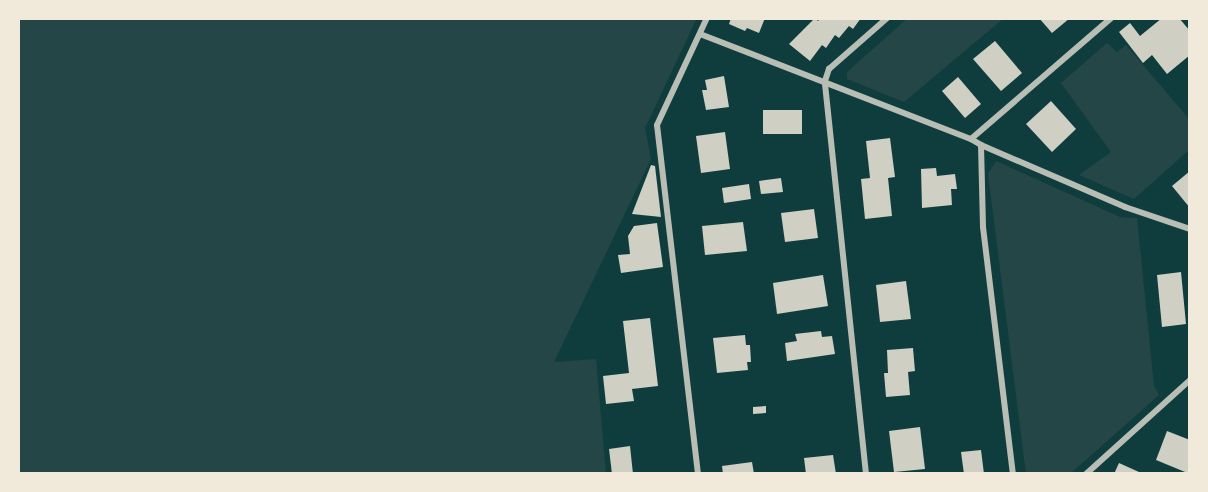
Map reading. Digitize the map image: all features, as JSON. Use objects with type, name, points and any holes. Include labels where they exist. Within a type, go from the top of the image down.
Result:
[{"type":"street","points":[[698,474],[657,125],[707,18]]},
{"type":"street","points":[[866,474],[825,81],[829,69],[887,18]]},
{"type":"street","points":[[971,140],[1111,18]]},
{"type":"street","points":[[700,34],[971,140],[1125,207],[1190,229]]},
{"type":"street","points":[[981,145],[983,227],[1013,474]]},
{"type":"street","points":[[1086,474],[1190,380]]},
{"type":"shaded area","points":[[18,18],[697,18],[645,128],[651,159],[554,362],[596,359],[606,474],[18,474]]},
{"type":"shaded area","points":[[908,18],[1004,18],[904,102],[847,79],[847,72]]},
{"type":"shaded area","points":[[1107,43],[1117,52],[1126,45],[1190,120],[1190,149],[1134,199],[1079,175],[1111,152],[1061,83]]},
{"type":"shaded area","points":[[996,161],[1120,217],[1137,218],[1154,386],[1159,395],[1070,474],[1026,474],[988,174]]},
{"type":"building","points":[[731,18],[765,18],[759,33],[747,28],[745,31],[729,24]]},
{"type":"building","points":[[815,18],[818,21],[820,18],[861,18],[853,29],[849,26],[839,38],[835,35],[826,48],[822,45],[810,61],[789,44]]},
{"type":"building","points":[[1039,18],[1070,18],[1052,33]]},
{"type":"building","points":[[1162,18],[1179,18],[1190,31],[1190,55],[1167,74],[1152,55],[1143,63],[1119,32],[1130,23],[1140,36]]},
{"type":"building","points":[[995,41],[1022,73],[1001,91],[973,59]]},
{"type":"building","points":[[724,76],[729,107],[706,110],[702,90],[707,90],[705,80]]},
{"type":"building","points":[[958,77],[981,104],[965,118],[942,91]]},
{"type":"building","points":[[1051,101],[1076,129],[1052,152],[1026,124]]},
{"type":"building","points":[[763,110],[802,110],[802,134],[763,134]]},
{"type":"building","points":[[725,132],[730,169],[701,173],[696,136]]},
{"type":"building","points":[[890,138],[895,177],[888,178],[892,216],[865,219],[861,179],[870,178],[866,141]]},
{"type":"building","points":[[651,165],[655,166],[661,217],[632,214]]},
{"type":"building","points":[[936,168],[937,176],[955,174],[957,189],[951,189],[952,205],[922,208],[921,169]]},
{"type":"building","points":[[1190,171],[1190,208],[1172,186]]},
{"type":"building","points":[[781,178],[783,192],[761,194],[759,181]]},
{"type":"building","points":[[749,184],[751,199],[724,203],[722,188]]},
{"type":"building","points":[[814,209],[818,238],[785,242],[781,213]]},
{"type":"building","points":[[743,222],[747,251],[705,255],[702,226]]},
{"type":"building","points":[[657,223],[663,267],[621,273],[618,255],[630,254],[628,236],[634,226]]},
{"type":"building","points":[[1181,272],[1186,324],[1162,327],[1157,275]]},
{"type":"building","points":[[823,275],[828,306],[777,314],[773,283]]},
{"type":"building","points":[[906,281],[911,319],[880,322],[876,285]]},
{"type":"building","points":[[650,318],[658,386],[632,389],[634,401],[606,404],[603,376],[629,373],[623,321]]},
{"type":"building","points":[[821,331],[822,337],[832,336],[835,354],[787,361],[785,343],[797,341],[795,334]]},
{"type":"building","points":[[745,335],[746,345],[750,345],[751,362],[747,362],[748,370],[717,373],[713,338]]},
{"type":"building","points":[[913,348],[915,371],[908,372],[910,395],[886,397],[884,373],[888,373],[887,350]]},
{"type":"building","points":[[766,406],[766,413],[753,414],[753,407]]},
{"type":"building","points":[[920,427],[925,469],[894,472],[889,431]]},
{"type":"building","points":[[1167,431],[1190,440],[1190,474],[1156,460]]},
{"type":"building","points":[[630,446],[633,474],[612,474],[609,449]]},
{"type":"building","points":[[981,450],[984,474],[964,474],[961,452]]},
{"type":"building","points":[[833,455],[836,474],[806,474],[804,458]]},
{"type":"building","points":[[752,462],[754,474],[723,474],[722,466]]},
{"type":"building","points":[[1119,463],[1139,472],[1138,474],[1114,474]]}]
